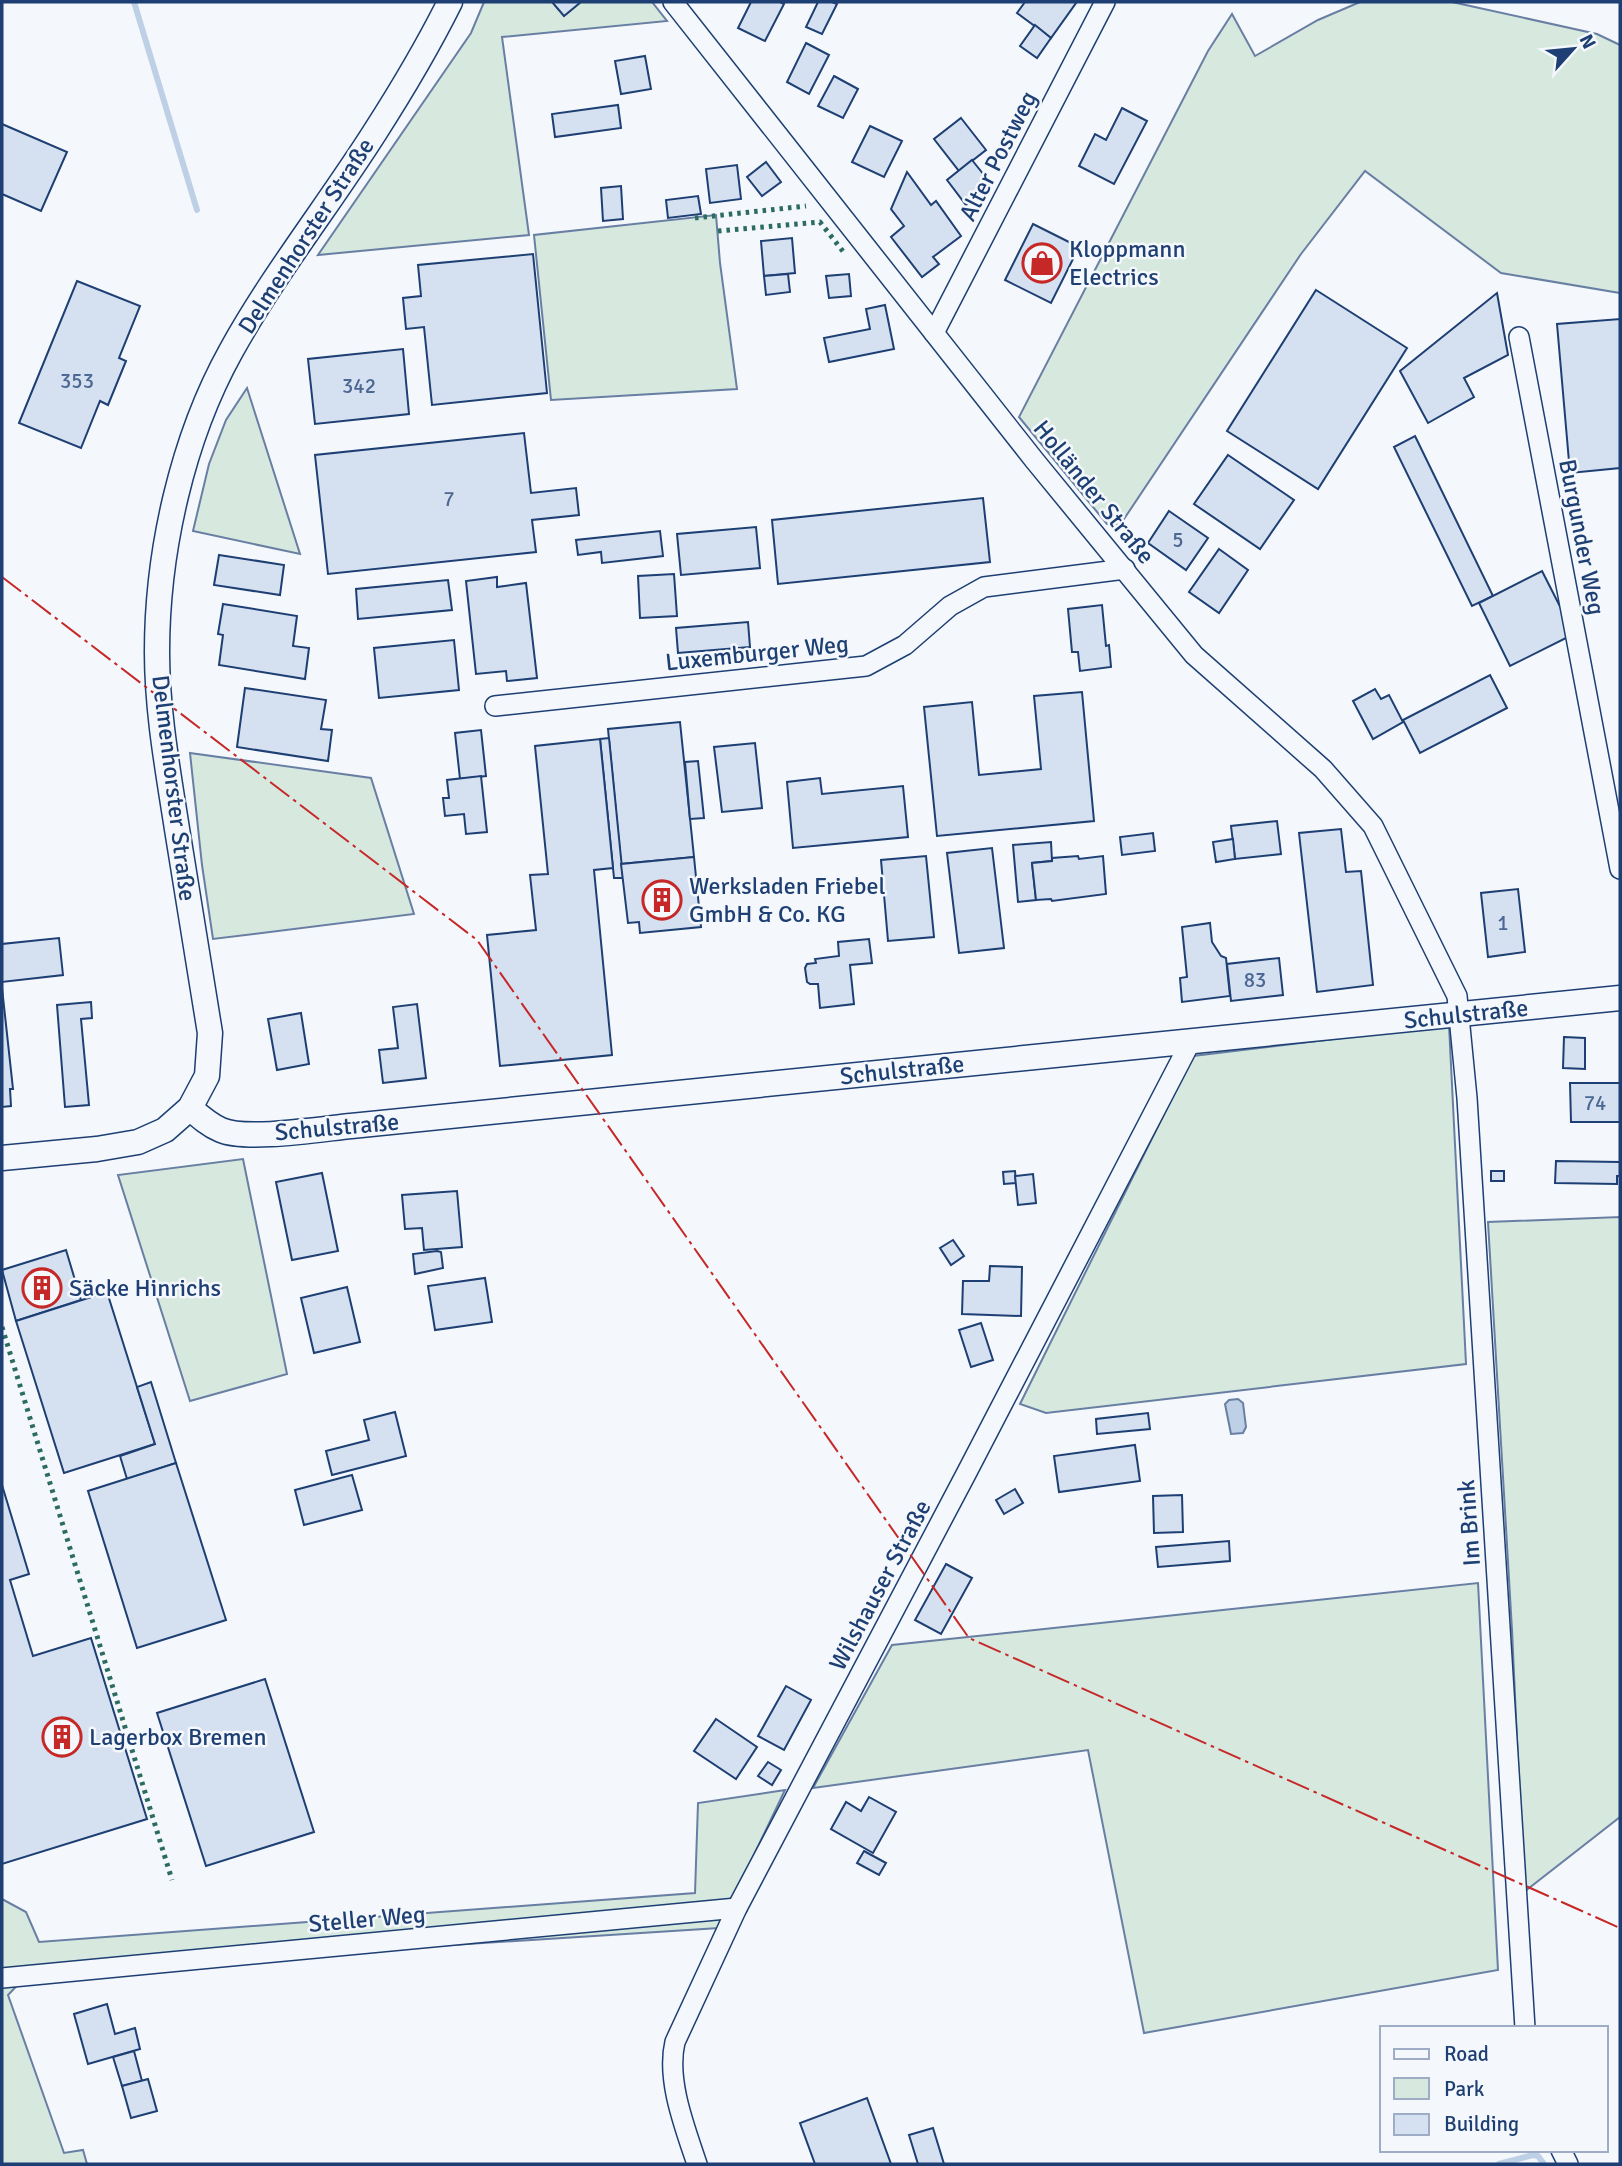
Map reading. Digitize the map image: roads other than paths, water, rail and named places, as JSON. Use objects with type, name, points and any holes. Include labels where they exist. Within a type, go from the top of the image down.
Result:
[{"type":"street","name":"Delmenhorster Straße","points":[[2,1158],[97,1149],[138,1142],[165,1130],[190,1108],[207,1076],[210,1033],[161,724],[157,653],[161,580],[174,503],[198,422],[230,352],[291,255],[375,132],[435,33],[450,2]]},
{"type":"street","name":"Holländer Straße","points":[[673,2],[1035,461],[1194,655],[1323,769],[1373,826],[1457,996],[1459,1015]]},
{"type":"street","name":"Alter Postweg","points":[[934,333],[1105,2]]},
{"type":"street","name":"Burgunder Weg","points":[[1519,337],[1620,869]]},
{"type":"street","name":"Luxemburger Weg","points":[[495,706],[866,666],[905,645],[950,606],[984,587],[1125,569]]},
{"type":"street","name":"Schulstraße","points":[[190,1108],[223,1131],[248,1135],[1620,998]]},
{"type":"street","name":"Im Brink","points":[[1459,1015],[1467,1098],[1525,2026]]},
{"type":"street","name":"Wilshauser Straße","points":[[697,2164],[676,2090],[672,2054],[675,2042],[737,1908],[1191,1041]]},
{"type":"street","name":"Steller Weg","points":[[2,1978],[737,1908]]},
{"type":"water","points":[[1238,1399],[1243,1403],[1246,1427],[1243,1433],[1231,1434],[1225,1404],[1229,1400]]},
{"type":"waterway","points":[[134,2],[197,210]]},
{"type":"waterway","points":[[1499,2164],[1533,2155],[1538,2156],[1544,2164]]},
{"type":"place","name":"Kloppmann Electrics","points":[[1042,263]]},
{"type":"place","name":"Werksladen Friebel GmbH & Co. KG","points":[[662,900]]},
{"type":"place","name":"Säcke Hinrichs","points":[[42,1288]]},
{"type":"place","name":"Lagerbox Bremen","points":[[62,1737]]}]
